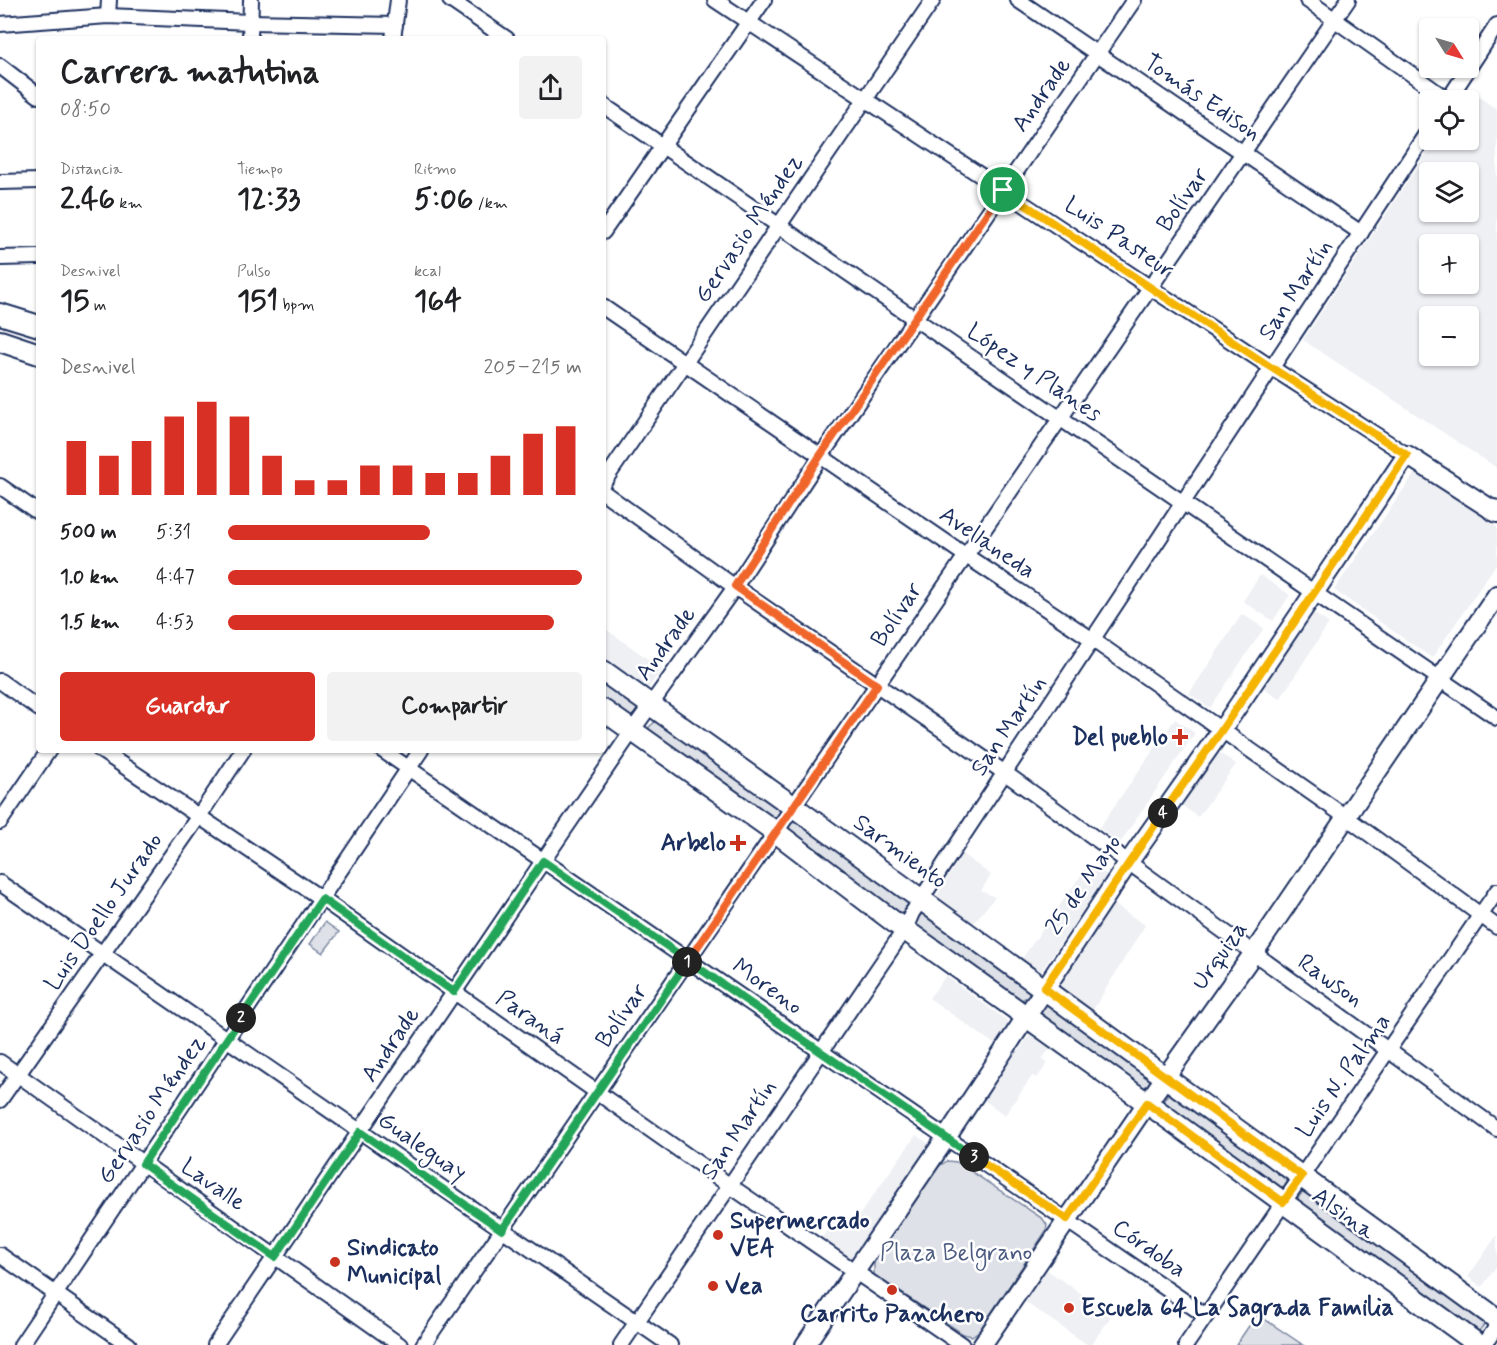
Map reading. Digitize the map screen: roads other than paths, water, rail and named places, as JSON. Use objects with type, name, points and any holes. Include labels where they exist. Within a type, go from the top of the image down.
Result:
[{"type":"main road","points":[[0,314],[36,325]]},
{"type":"main road","points":[[0,341],[36,353]]},
{"type":"main road","name":"Sarmiento","points":[[606,673],[1166,1076]]},
{"type":"main road","points":[[606,712],[777,833],[905,929],[1147,1103]]},
{"type":"main road","name":"Alsina","points":[[1166,1076],[1497,1319]]},
{"type":"main road","name":"Alsina","points":[[1147,1103],[1479,1345]]},
{"type":"street","points":[[108,16],[109,0]]},
{"type":"street","points":[[250,36],[251,0]]},
{"type":"street","points":[[393,36],[398,0]]},
{"type":"street","points":[[450,0],[503,36]]},
{"type":"street","name":"Luis Pasteur","points":[[715,0],[1272,368],[1496,511]]},
{"type":"street","points":[[606,228],[764,0]]},
{"type":"street","name":"Gervasio Méndez","points":[[606,479],[933,0]]},
{"type":"street","name":"Tomás Edison","points":[[1018,0],[1360,233]]},
{"type":"street","name":"Andrade","points":[[215,1345],[650,704],[735,586],[820,456],[1134,0]]},
{"type":"street","points":[[1306,0],[1434,90]]},
{"type":"street","name":"Bolívar","points":[[423,1345],[1348,0]]},
{"type":"street","points":[[0,24],[108,16],[395,25]]},
{"type":"street","points":[[1455,90],[1497,25]]},
{"type":"street","points":[[0,66],[36,94]]},
{"type":"street","name":"López y Planes","points":[[606,107],[1497,718]]},
{"type":"street","name":"San Martín","points":[[621,1345],[905,929],[921,899],[1419,144]]},
{"type":"street","points":[[0,182],[36,181]]},
{"type":"street","points":[[0,258],[36,257]]},
{"type":"street","name":"Avellaneda","points":[[606,309],[1093,640],[1346,817],[1497,927]]},
{"type":"street","name":"25 de Mayo","points":[[805,1345],[946,1138],[1025,1015],[1221,731],[1407,455]]},
{"type":"street","points":[[0,486],[36,511]]},
{"type":"street","name":"Rawson","points":[[606,494],[1005,773],[1497,1129]]},
{"type":"street","name":"Urquiza","points":[[982,1345],[1147,1103],[1253,954],[1497,595]]},
{"type":"street","points":[[0,681],[36,707]]},
{"type":"street","points":[[0,822],[47,753]]},
{"type":"street","name":"Paraná","points":[[104,753],[322,899],[729,1185],[962,1345]]},
{"type":"street","name":"Luis Doello Jurado","points":[[0,1100],[241,753]]},
{"type":"street","name":"Moreno","points":[[386,753],[1067,1219]]},
{"type":"street","name":"Gervasio Méndez","points":[[21,1345],[419,753]]},
{"type":"street","name":"Gualeguay","points":[[0,884],[670,1345]]},
{"type":"street","name":"Luis N. Palma","points":[[1186,1345],[1497,891]]},
{"type":"street","name":"Lavalle","points":[[0,1062],[400,1345]]},
{"type":"street","name":"Córdoba","points":[[1067,1219],[1206,1316]]},
{"type":"street","points":[[0,1255],[129,1345]]},
{"type":"street","points":[[1484,1345],[1497,1326]]},
{"type":"place","name":"Del pueblo","points":[[1180,737]]},
{"type":"place","name":"Arbelo","points":[[738,843]]},
{"type":"place","name":"Supermercado VEA","points":[[718,1235]]},
{"type":"place","name":"Sindicato Municipal","points":[[335,1262]]},
{"type":"place","name":"Vea","points":[[713,1286]]},
{"type":"place","name":"Carrito Panchero","points":[[892,1290]]},
{"type":"place","name":"Escuela 64 La Sagrada Familia","points":[[1069,1308]]},
{"type":"park label","name":"Plaza Belgrano","points":[[956,1253]]}]
